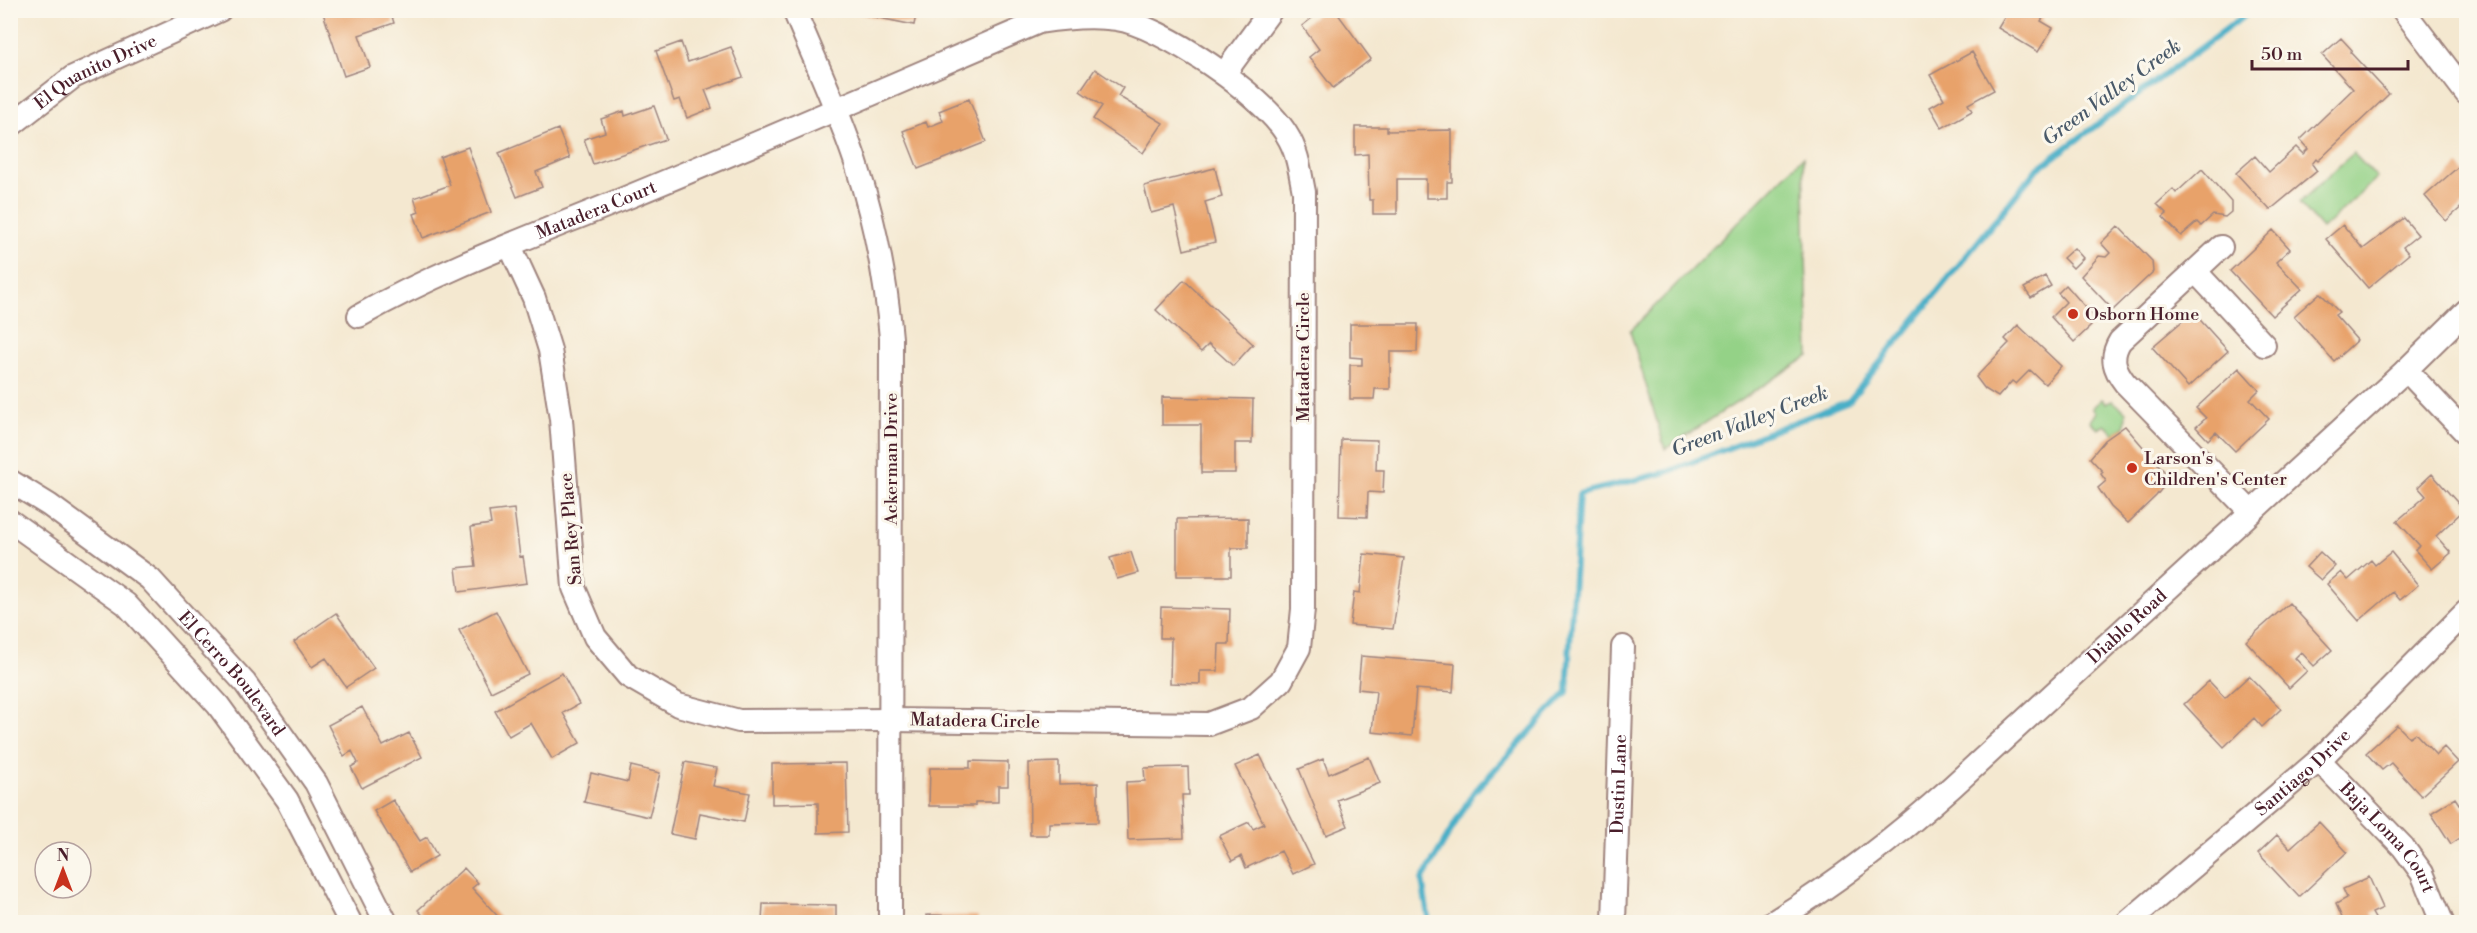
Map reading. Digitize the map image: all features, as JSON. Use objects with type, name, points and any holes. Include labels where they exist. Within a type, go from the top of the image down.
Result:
[{"type":"street","name":"El Quanito Drive","points":[[10,126],[73,77],[220,10]]},
{"type":"street","name":"Ackerman Drive","points":[[794,10],[856,163],[870,215],[890,326],[890,922]]},
{"type":"street","points":[[1224,74],[1271,10]]},
{"type":"street","points":[[2403,10],[2466,93]]},
{"type":"street","name":"Matadera Circle","points":[[836,111],[1039,22],[1073,17],[1117,19],[1149,28],[1224,74],[1271,115],[1287,135],[1298,160],[1304,192],[1303,609],[1299,648],[1281,681],[1251,708],[1209,724],[890,720]]},
{"type":"street","name":"Matadera Court","points":[[359,316],[392,297],[510,246],[836,111]]},
{"type":"street","name":"San Rey Place","points":[[510,246],[534,298],[550,350],[561,419],[574,588],[595,637],[628,676],[678,705],[739,721],[890,720]]},
{"type":"street","points":[[2221,247],[2120,341],[2114,361],[2117,373],[2125,383],[2251,512]]},
{"type":"street","points":[[2196,272],[2264,345]]},
{"type":"street","name":"Diablo Road","points":[[1773,922],[1822,893],[1893,840],[2406,370],[2466,310]]},
{"type":"street","points":[[2406,370],[2466,433]]},
{"type":"street","name":"El Cerro Boulevard","points":[[10,481],[49,505],[150,579],[245,683],[316,783],[377,920]]},
{"type":"street","name":"El Cerro Boulevard","points":[[10,521],[126,604],[218,705],[287,800],[350,922]]},
{"type":"street","name":"Santiago Drive","points":[[2128,922],[2319,760],[2466,612]]},
{"type":"street","name":"Dustin Lane","points":[[1614,922],[1623,647]]},
{"type":"street","name":"Baja Loma Court","points":[[2319,760],[2403,847],[2422,873],[2442,922]]},
{"type":"green space","points":[[2353,153],[2377,178],[2322,229],[2299,203]]},
{"type":"green space","points":[[1803,157],[1809,356],[1665,449],[1630,331]]},
{"type":"green space","points":[[2102,399],[2105,403],[2112,400],[2126,412],[2125,426],[2114,434],[2105,425],[2098,429],[2090,421],[2096,413],[2092,408]]},
{"type":"building","points":[[322,10],[390,10],[394,23],[359,35],[370,67],[344,76]]},
{"type":"building","points":[[478,10],[495,10],[495,11],[480,16]]},
{"type":"building","points":[[840,10],[917,10],[914,25]]},
{"type":"building","points":[[1322,10],[1335,10],[1371,59],[1333,88],[1309,57],[1319,49],[1302,26]]},
{"type":"building","points":[[2009,10],[2048,10],[2041,21],[2053,28],[2038,52],[1998,28]]},
{"type":"building","points":[[2341,38],[2352,50],[2350,52],[2389,94],[2318,161],[2316,159],[2312,164],[2317,171],[2270,210],[2236,173],[2255,156],[2269,172],[2296,147],[2303,154],[2308,149],[2300,140],[2353,89],[2322,55]]},
{"type":"building","points":[[681,42],[688,62],[731,47],[743,77],[705,90],[712,108],[687,118],[680,99],[674,101],[656,51]]},
{"type":"building","points":[[1972,52],[1994,90],[1968,104],[1972,111],[1942,128],[1930,107],[1944,99],[1930,75]]},
{"type":"building","points":[[1095,69],[1123,88],[1118,96],[1163,123],[1143,153],[1093,119],[1102,106],[1080,91]]},
{"type":"building","points":[[969,99],[986,142],[918,169],[903,131],[926,122],[928,127],[943,121],[939,111]]},
{"type":"building","points":[[654,106],[666,139],[593,164],[584,139],[605,132],[601,119],[624,111],[625,116]]},
{"type":"building","points":[[1355,127],[1387,127],[1387,131],[1452,130],[1452,182],[1447,182],[1447,198],[1426,198],[1426,179],[1397,179],[1397,214],[1373,214],[1373,200],[1369,200],[1368,154],[1355,155]]},
{"type":"building","points":[[558,129],[570,158],[536,172],[542,187],[517,197],[499,153]]},
{"type":"building","points":[[468,147],[491,212],[423,238],[414,214],[419,212],[414,198],[450,185],[440,157]]},
{"type":"building","points":[[2459,166],[2466,175],[2466,203],[2446,221],[2425,196]]},
{"type":"building","points":[[1215,168],[1222,197],[1205,202],[1215,242],[1184,250],[1174,207],[1151,213],[1144,186]]},
{"type":"building","points":[[2202,169],[2231,202],[2231,212],[2225,217],[2213,215],[2201,226],[2197,222],[2181,236],[2163,217],[2167,214],[2157,204],[2173,189],[2176,193]]},
{"type":"building","points":[[2404,218],[2418,235],[2403,247],[2409,254],[2368,288],[2326,239],[2343,225],[2363,249]]},
{"type":"building","points":[[2118,226],[2152,261],[2153,272],[2113,310],[2081,276],[2099,256],[2106,257],[2110,253],[2101,243]]},
{"type":"building","points":[[2273,230],[2290,249],[2276,262],[2302,289],[2272,316],[2230,271]]},
{"type":"building","points":[[2074,248],[2083,258],[2073,268],[2063,258]]},
{"type":"building","points":[[2045,276],[2051,286],[2031,298],[2024,288]]},
{"type":"building","points":[[1184,280],[1253,344],[1233,366],[1209,344],[1201,352],[1156,310]]},
{"type":"building","name":"Osborn Home","points":[[2066,285],[2094,317],[2089,322],[2091,326],[2074,342],[2051,317],[2066,302],[2058,293]]},
{"type":"building","points":[[2320,293],[2339,312],[2335,315],[2357,340],[2334,361],[2294,316]]},
{"type":"building","points":[[2193,312],[2228,351],[2188,387],[2152,347]]},
{"type":"building","points":[[1350,324],[1418,324],[1417,352],[1390,352],[1390,389],[1375,389],[1374,399],[1350,399],[1350,365],[1362,365],[1362,358],[1350,357]]},
{"type":"building","points":[[2018,325],[2061,366],[2045,384],[2030,370],[2016,384],[2012,381],[1998,397],[1985,389],[1976,377],[2009,343],[2005,339]]},
{"type":"building","points":[[2239,368],[2259,390],[2250,399],[2269,419],[2235,451],[2216,432],[2208,440],[2196,427],[2206,418],[2196,408]]},
{"type":"building","points":[[1162,397],[1253,399],[1252,443],[1235,443],[1235,473],[1201,473],[1201,425],[1162,425]]},
{"type":"building","points":[[2125,426],[2170,478],[2156,496],[2128,523],[2111,507],[2098,488],[2106,481],[2101,474],[2103,472],[2090,458],[2105,440]]},
{"type":"building","points":[[1341,439],[1377,440],[1376,470],[1384,470],[1383,493],[1368,492],[1367,517],[1339,516]]},
{"type":"building","points":[[2432,474],[2464,510],[2436,536],[2451,553],[2432,569],[2415,550],[2420,546],[2397,521],[2426,496],[2418,487]]},
{"type":"building","points":[[514,509],[520,557],[523,556],[527,583],[459,592],[456,568],[476,566],[471,527],[491,524],[489,512]]},
{"type":"building","points":[[1248,518],[1248,548],[1231,548],[1231,576],[1177,576],[1177,519]]},
{"type":"building","points":[[1131,552],[1138,573],[1117,579],[1110,558]]},
{"type":"building","points":[[2320,552],[2335,566],[2321,580],[2306,567]]},
{"type":"building","points":[[2391,552],[2418,585],[2400,600],[2393,592],[2359,621],[2327,584],[2341,572],[2348,580],[2371,560],[2375,565]]},
{"type":"building","points":[[1364,554],[1404,558],[1393,629],[1350,625],[1354,592],[1360,593]]},
{"type":"building","points":[[2289,603],[2332,650],[2314,666],[2301,652],[2295,658],[2307,671],[2289,688],[2246,641]]},
{"type":"building","points":[[1161,607],[1230,609],[1229,644],[1219,644],[1218,671],[1200,671],[1200,684],[1170,683],[1171,638],[1160,638]]},
{"type":"building","points":[[496,611],[528,674],[491,692],[459,630]]},
{"type":"building","points":[[336,613],[374,668],[346,687],[326,658],[312,667],[294,642]]},
{"type":"building","points":[[1361,656],[1455,664],[1453,692],[1416,689],[1412,736],[1372,732],[1376,691],[1358,689]]},
{"type":"building","points":[[562,673],[579,704],[563,713],[580,743],[552,759],[531,723],[509,736],[495,711]]},
{"type":"building","points":[[2249,676],[2281,709],[2262,727],[2254,718],[2224,747],[2184,704],[2209,681],[2225,698]]},
{"type":"building","points":[[362,707],[383,746],[409,733],[422,757],[362,788],[351,767],[358,763],[352,751],[344,756],[328,725]]},
{"type":"building","points":[[2397,725],[2409,737],[2415,733],[2436,755],[2444,747],[2458,762],[2421,796],[2391,763],[2382,770],[2366,753]]},
{"type":"building","points":[[1260,755],[1314,864],[1293,874],[1281,851],[1246,868],[1241,856],[1232,861],[1219,836],[1249,822],[1253,829],[1264,824],[1235,766]]},
{"type":"building","points":[[1369,757],[1380,783],[1337,800],[1348,826],[1326,835],[1299,769],[1323,759],[1329,774]]},
{"type":"building","points":[[970,761],[1008,762],[1008,786],[998,786],[998,802],[975,802],[975,806],[929,806],[930,768],[970,768]]},
{"type":"building","points":[[685,762],[717,768],[713,786],[750,793],[744,822],[700,813],[695,839],[670,834]]},
{"type":"building","points":[[1059,762],[1059,784],[1098,783],[1098,822],[1049,823],[1049,835],[1030,835],[1029,763]]},
{"type":"building","points":[[846,763],[848,832],[818,833],[818,803],[772,804],[772,764]]},
{"type":"building","points":[[631,766],[660,773],[649,817],[584,802],[591,773],[628,782]]},
{"type":"building","points":[[1188,767],[1189,795],[1182,795],[1184,838],[1128,840],[1126,782],[1145,781],[1144,768]]},
{"type":"building","points":[[2455,798],[2463,810],[2466,808],[2466,834],[2451,844],[2431,813]]},
{"type":"building","points":[[393,800],[420,841],[427,837],[437,856],[410,872],[374,811]]},
{"type":"building","points":[[2319,822],[2347,852],[2299,897],[2258,853],[2277,835],[2290,848]]},
{"type":"building","points":[[464,868],[478,883],[472,888],[503,922],[429,922],[418,910]]},
{"type":"building","points":[[2369,877],[2383,908],[2372,913],[2377,922],[2337,922],[2343,920],[2336,904],[2347,898],[2343,889]]},
{"type":"building","points":[[763,904],[836,905],[836,922],[762,922]]},
{"type":"building","points":[[927,915],[978,916],[977,922],[927,922]]},
{"type":"waterway","name":"Green Valley Creek","points":[[1429,922],[1422,880],[1473,793],[1567,692],[1579,494],[1667,472],[1849,401],[2036,170],[2252,10]]},
{"type":"place","name":"Osborn Home","points":[[2073,314]]},
{"type":"place","name":"Larson's Children's Center","points":[[2132,468]]}]
